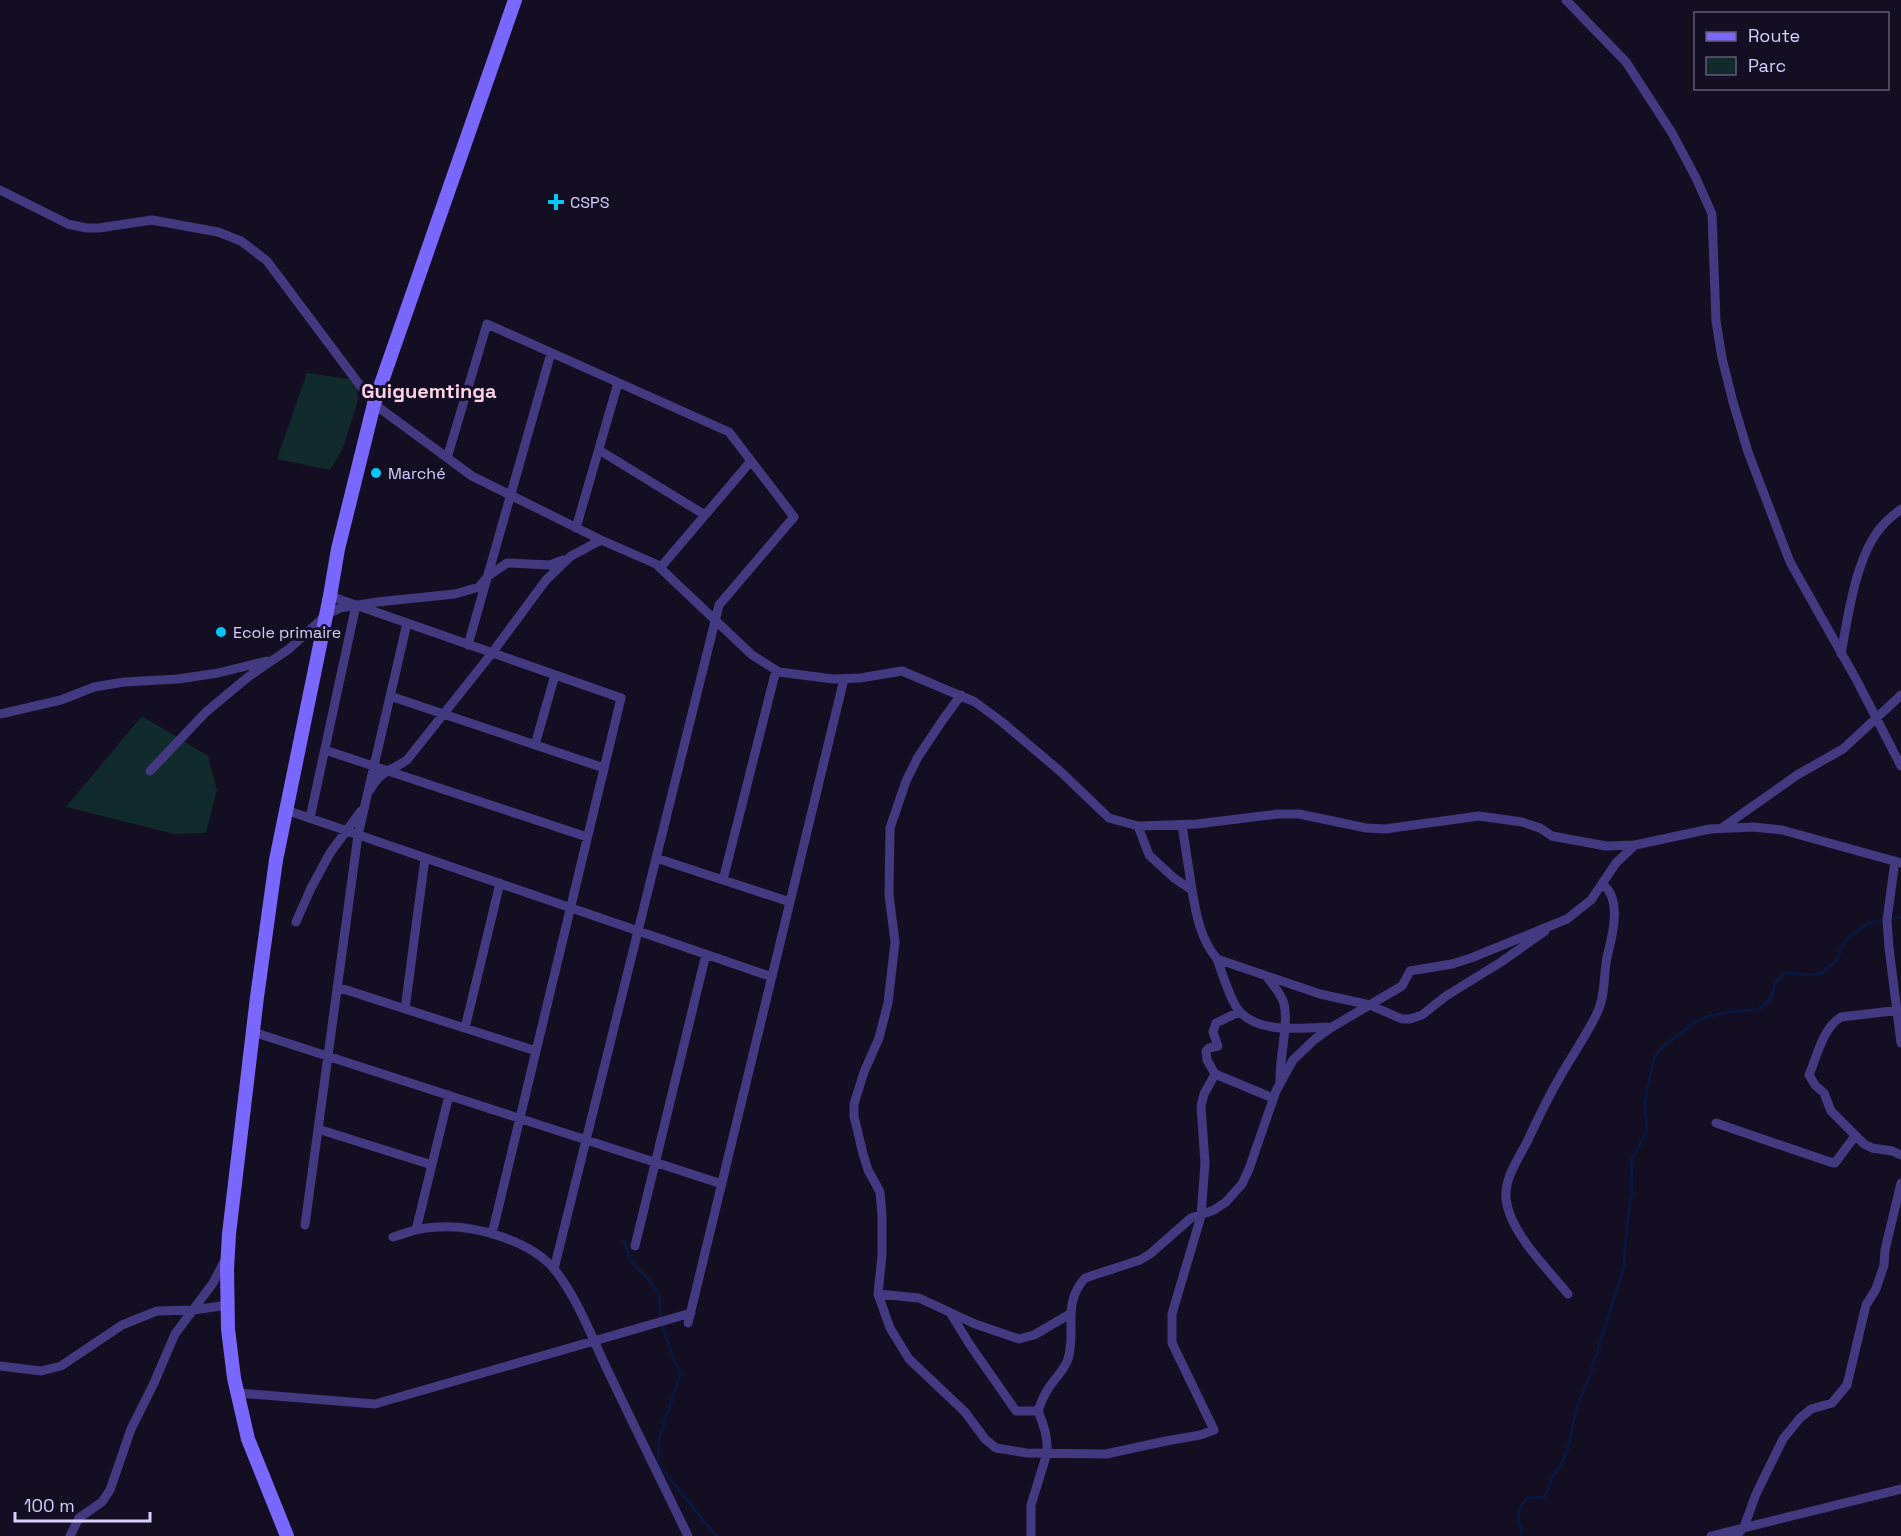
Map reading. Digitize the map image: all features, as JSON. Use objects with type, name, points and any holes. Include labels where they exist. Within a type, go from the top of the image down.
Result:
[{"type":"street","points":[[287,1536],[248,1439],[228,1329],[227,1255],[276,860],[338,549],[374,404],[514,0]]},
{"type":"street","points":[[1566,0],[1626,62],[1672,133],[1712,214],[1716,321],[1733,402],[1748,452],[1790,562],[1901,766]]},
{"type":"street","points":[[0,190],[68,224],[86,228],[152,220],[219,232],[241,241],[267,261],[374,404],[472,477],[600,540],[642,557],[660,568],[752,655],[776,670],[844,679],[902,671],[975,702],[1061,772],[1108,818],[1138,826],[1182,825],[1278,814],[1299,814],[1366,828],[1385,829],[1479,816],[1522,822],[1540,828],[1552,836],[1606,846],[1635,845],[1710,829],[1753,827],[1782,830],[1898,862],[1887,920],[1901,1043]]},
{"type":"street","points":[[447,458],[487,324],[729,432],[794,517],[718,605],[554,1269]]},
{"type":"street","points":[[468,645],[551,353]]},
{"type":"street","points":[[576,528],[618,383]]},
{"type":"street","points":[[599,450],[705,515]]},
{"type":"street","points":[[660,568],[751,461]]},
{"type":"street","points":[[1841,654],[1851,600],[1870,544],[1883,525],[1901,509]]},
{"type":"street","points":[[150,771],[206,712],[248,677],[289,649],[326,615],[340,608],[356,605],[455,594],[479,587],[488,576],[507,563],[550,565],[600,540]]},
{"type":"street","points":[[296,922],[310,888],[330,853],[361,812],[371,787],[386,770],[407,760],[492,653],[546,580],[571,556]]},
{"type":"street","points":[[330,596],[621,698],[492,1234]]},
{"type":"street","points":[[310,818],[356,605]]},
{"type":"street","points":[[305,1224],[358,835],[407,623]]},
{"type":"street","points":[[0,714],[61,700],[94,687],[218,673],[273,660]]},
{"type":"street","points":[[723,880],[776,670]]},
{"type":"street","points":[[535,745],[555,675]]},
{"type":"street","points":[[238,1393],[375,1404],[594,1341],[690,1318],[844,679]]},
{"type":"street","points":[[961,695],[918,757],[906,781],[890,828],[889,894],[895,942],[888,1004],[879,1038],[855,1096],[854,1116],[868,1170],[879,1192],[882,1245],[878,1294],[890,1328],[909,1359],[965,1412],[990,1445],[1008,1451],[1112,1453],[1214,1430],[1172,1343],[1171,1328],[1172,1314],[1201,1216],[1205,1163],[1202,1106],[1204,1095],[1215,1074]]},
{"type":"street","points":[[1722,828],[1797,775],[1843,749],[1901,695]]},
{"type":"street","points":[[390,696],[604,768]]},
{"type":"street","points":[[325,750],[587,837]]},
{"type":"street","points":[[286,810],[772,977]]},
{"type":"street","points":[[1182,825],[1198,922],[1208,946],[1218,959],[1239,1012],[1257,1022],[1284,1029],[1332,1027]]},
{"type":"street","points":[[1138,826],[1149,855],[1174,878],[1192,890]]},
{"type":"street","points":[[1031,1536],[1033,1494],[1047,1453],[1046,1432],[1038,1411],[1042,1398],[1068,1359],[1070,1314],[1076,1293],[1085,1278],[1140,1260],[1150,1254],[1183,1223],[1226,1202],[1242,1184],[1254,1157],[1273,1098],[1293,1060],[1315,1039],[1402,986],[1410,971],[1452,964],[1471,958],[1575,914],[1591,900],[1620,859],[1635,845]]},
{"type":"street","points":[[405,1009],[425,858]]},
{"type":"street","points":[[656,858],[790,902]]},
{"type":"street","points":[[465,1028],[500,883]]},
{"type":"street","points":[[1568,1294],[1519,1233],[1509,1213],[1506,1197],[1507,1183],[1548,1098],[1601,1004],[1603,973],[1614,920],[1611,896],[1602,884]]},
{"type":"street","points":[[1218,959],[1320,994],[1370,1005],[1402,1019],[1410,1019],[1422,1015],[1469,980],[1531,942],[1553,924]]},
{"type":"street","points":[[634,1246],[706,954]]},
{"type":"street","points":[[1266,976],[1278,990],[1284,1004],[1280,1084]]},
{"type":"street","points":[[337,987],[536,1051]]},
{"type":"street","points":[[1899,1010],[1841,1017],[1834,1022],[1809,1075],[1824,1093],[1831,1111],[1855,1136],[1872,1148],[1901,1155]]},
{"type":"street","points":[[1239,1012],[1216,1023],[1213,1028],[1218,1046],[1209,1048],[1205,1055],[1215,1074],[1273,1098]]},
{"type":"street","points":[[253,1032],[722,1184]]},
{"type":"street","points":[[416,1230],[448,1095]]},
{"type":"street","points":[[1716,1124],[1835,1163],[1855,1136]]},
{"type":"street","points":[[318,1128],[432,1165]]},
{"type":"street","points":[[1736,1536],[1744,1527],[1756,1494],[1783,1439],[1800,1418],[1811,1409],[1832,1403],[1847,1385],[1866,1305],[1876,1288],[1884,1265],[1901,1184]]},
{"type":"street","points":[[393,1237],[416,1230],[438,1227],[473,1229],[492,1234],[532,1252],[554,1269],[594,1341],[688,1536]]},
{"type":"street","points":[[70,1536],[79,1518],[102,1502],[110,1490],[130,1429],[154,1383],[175,1334],[213,1283],[227,1255]]},
{"type":"street","points":[[878,1294],[918,1298],[951,1314],[1019,1339],[1034,1335],[1070,1314]]},
{"type":"street","points":[[0,1366],[41,1371],[61,1366],[122,1325],[157,1311],[193,1310],[228,1305]]},
{"type":"street","points":[[951,1314],[1016,1411],[1038,1411]]},
{"type":"street","points":[[1711,1536],[1901,1489]]},
{"type":"green space","points":[[307,373],[356,380],[358,400],[343,448],[330,470],[277,459]]},
{"type":"green space","points":[[142,716],[208,756],[217,790],[206,833],[174,834],[66,807]]},
{"type":"waterway","points":[[1520,1536],[1522,1530],[1518,1517],[1522,1506],[1527,1498],[1545,1497],[1568,1448],[1577,1406],[1588,1381],[1624,1267],[1632,1190],[1631,1161],[1647,1131],[1646,1094],[1654,1059],[1659,1050],[1694,1023],[1706,1017],[1728,1012],[1756,1010],[1762,1007],[1771,998],[1775,983],[1785,973],[1810,975],[1822,973],[1837,960],[1848,938],[1869,923],[1901,917]]},
{"type":"waterway","points":[[624,1241],[631,1262],[659,1294],[661,1323],[680,1375],[659,1439],[658,1464],[716,1536]]},
{"type":"place","name":"CSPS","points":[[556,202]]},
{"type":"place","name":"Marché","points":[[376,473]]},
{"type":"place","name":"Ecole primaire","points":[[221,632]]},
{"type":"district","name":"Guiguemtinga","points":[[429,391]]}]
